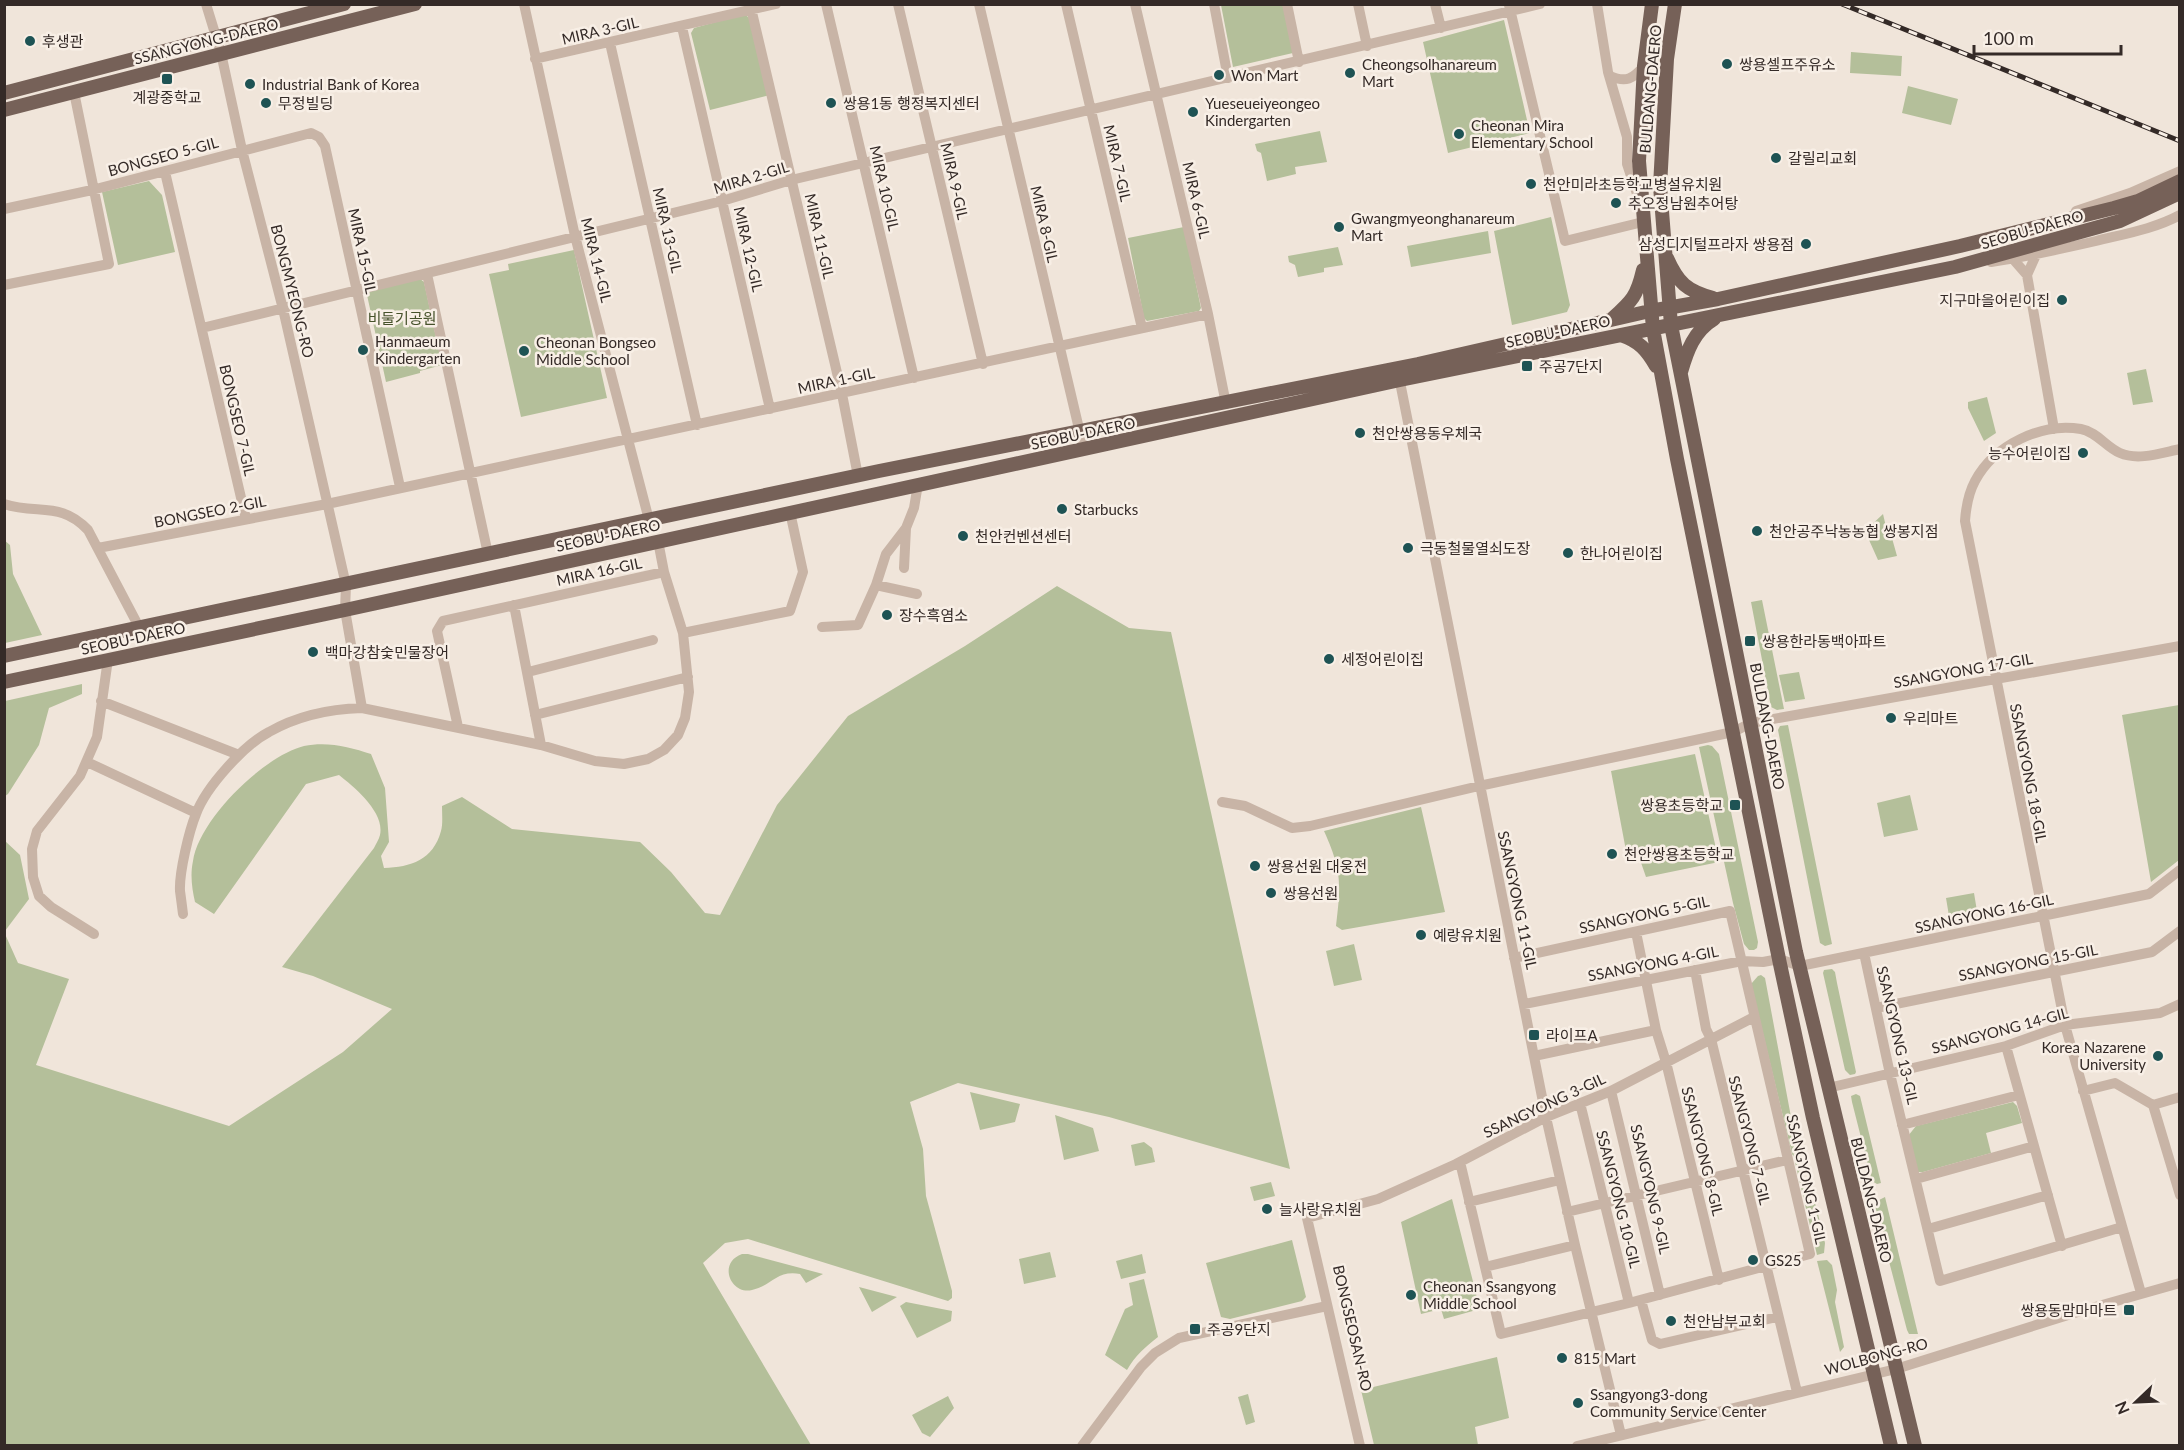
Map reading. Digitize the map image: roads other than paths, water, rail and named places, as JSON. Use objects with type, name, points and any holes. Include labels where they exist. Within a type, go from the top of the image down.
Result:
[{"type":"main road","name":"SSANGYONG-DAERO","points":[[4,93],[217,38],[320,8],[344,4]]},
{"type":"main road","name":"SSANGYONG-DAERO","points":[[4,110],[415,4]]},
{"type":"main road","name":"BULDANG-DAERO","points":[[1652,4],[1644,66],[1639,160],[1650,311],[1733,732],[1789,962],[1873,1374],[1891,1446]]},
{"type":"main road","name":"BULDANG-DAERO","points":[[1675,4],[1667,59],[1660,186],[1668,308],[1751,723],[1789,962],[1828,1088],[1915,1446]]},
{"type":"main road","points":[[2162,197],[2180,171]]},
{"type":"main road","points":[[2180,181],[2162,197],[2136,219],[2117,215],[2132,196],[2162,197],[2180,193]]},
{"type":"main road","points":[[2162,197],[2180,204]]},
{"type":"main road","name":"SEOBU-DAERO","points":[[4,682],[1084,450],[1650,311],[1718,299],[1960,246],[2117,215]]},
{"type":"main road","name":"SEOBU-DAERO","points":[[4,656],[858,476],[1226,404],[1653,329],[1955,267],[2117,215]]},
{"type":"main road","points":[[1612,320],[1637,293],[1643,271],[1646,244]]},
{"type":"main road","points":[[1663,249],[1681,283],[1695,293],[1718,299]]},
{"type":"main road","points":[[1680,374],[1687,350],[1700,329],[1721,315]]},
{"type":"main road","points":[[1621,335],[1641,344],[1648,352],[1663,381]]},
{"type":"street","name":"BONGMYEONG-RO","points":[[206,4],[221,53],[242,150],[283,309],[346,585],[345,610]]},
{"type":"street","name":"MIRA 14-GIL","points":[[524,4],[575,236],[649,520]]},
{"type":"street","name":"MIRA 3-GIL","points":[[535,59],[776,4]]},
{"type":"street","name":"MIRA 10-GIL","points":[[826,4],[914,378]]},
{"type":"street","name":"MIRA 9-GIL","points":[[898,4],[983,364]]},
{"type":"street","name":"MIRA 8-GIL","points":[[979,4],[1084,450]]},
{"type":"street","name":"MIRA 7-GIL","points":[[1066,4],[1142,328]]},
{"type":"street","name":"MIRA 6-GIL","points":[[1135,4],[1208,314],[1226,404]]},
{"type":"street","points":[[1214,4],[1228,78]]},
{"type":"street","points":[[1287,4],[1299,62]]},
{"type":"street","points":[[1358,4],[1366,46]]},
{"type":"street","points":[[1435,4],[1440,28]]},
{"type":"street","name":"MIRA 2-GIL","points":[[283,309],[722,201],[791,180],[1366,46],[1510,8],[1540,4]]},
{"type":"street","points":[[1510,8],[1565,242],[1643,217],[1627,164],[1627,136],[1610,76],[1597,4]]},
{"type":"street","name":"MIRA 11-GIL","points":[[751,8],[842,394],[858,476]]},
{"type":"street","name":"MIRA 12-GIL","points":[[682,27],[770,409]]},
{"type":"street","name":"MIRA 13-GIL","points":[[610,43],[697,425]]},
{"type":"street","points":[[1610,76],[1620,81],[1631,80],[1644,66]]},
{"type":"street","name":"BONGSEO 5-GIL","points":[[4,285],[109,264],[92,190],[74,92]]},
{"type":"street","name":"MIRA 15-GIL","points":[[242,150],[311,133],[319,137],[325,146],[400,487]]},
{"type":"street","name":"BONGSEO 5-GIL","points":[[4,208],[92,190],[242,150]]},
{"type":"street","points":[[1960,246],[2034,221],[2091,207],[2180,171]]},
{"type":"street","name":"BONGSEO 7-GIL","points":[[165,172],[246,519]]},
{"type":"street","points":[[1955,267],[2036,255],[2129,233],[2180,215]]},
{"type":"street","points":[[2027,275],[2036,255]]},
{"type":"street","points":[[2013,259],[2027,275],[2054,429]]},
{"type":"street","points":[[427,273],[488,554]]},
{"type":"street","points":[[202,328],[283,309]]},
{"type":"street","name":"MIRA 1-GIL","points":[[327,504],[1208,314]]},
{"type":"street","name":"SSANGYONG 11-GIL","points":[[1399,374],[1546,1117],[1621,1435]]},
{"type":"street","name":"SSANGYONG 18-GIL","points":[[2141,1293],[2065,1025],[1966,537],[1965,521],[1966,506],[1976,478],[1991,460],[2018,440],[2069,427],[2085,429],[2119,453],[2141,456],[2180,449]]},
{"type":"street","points":[[822,627],[858,625],[876,585],[886,554],[906,528],[914,508],[918,484]]},
{"type":"street","points":[[4,504],[16,508],[58,511],[77,518],[88,530],[139,627]]},
{"type":"street","name":"BONGSEO 2-GIL","points":[[98,548],[327,504]]},
{"type":"street","points":[[683,633],[790,611],[802,572],[790,512]]},
{"type":"street","points":[[904,568],[906,528]]},
{"type":"street","points":[[658,541],[664,572]]},
{"type":"street","name":"MIRA 16-GIL","points":[[183,914],[180,889],[196,813],[212,788],[239,755],[267,732],[303,717],[342,709],[362,708],[541,746],[595,761],[624,764],[648,759],[664,750],[678,735],[685,718],[689,692],[683,633],[664,572],[443,621],[437,631],[458,728]]},
{"type":"street","points":[[876,585],[917,594]]},
{"type":"street","points":[[514,605],[541,746]]},
{"type":"street","points":[[345,610],[362,708]]},
{"type":"street","points":[[528,672],[653,640]]},
{"type":"street","name":"SSANGYONG 17-GIL","points":[[1222,802],[1245,806],[1292,828],[1310,826],[1479,786],[1733,732],[1751,723],[2180,646]]},
{"type":"street","points":[[94,934],[51,907],[39,896],[33,878],[32,849],[37,831],[80,776],[97,737],[108,659]]},
{"type":"street","points":[[535,715],[688,677]]},
{"type":"street","points":[[101,701],[239,755]]},
{"type":"street","points":[[87,762],[196,813]]},
{"type":"street","name":"SSANGYONG 16-GIL","points":[[1789,962],[1864,952],[2148,894],[2177,877]]},
{"type":"street","name":"SSANGYONG 5-GIL","points":[[1514,958],[1730,911],[1742,961]]},
{"type":"street","name":"SSANGYONG 15-GIL","points":[[1876,1008],[2152,952],[2180,931]]},
{"type":"street","name":"SSANGYONG 8-GIL","points":[[1636,932],[1656,1030],[1666,1062],[1719,1280]]},
{"type":"street","name":"SSANGYONG 13-GIL","points":[[1864,952],[1890,1074],[1940,1281],[2122,1227]]},
{"type":"street","name":"SSANGYONG 4-GIL","points":[[1524,1004],[1742,961],[1789,962]]},
{"type":"street","name":"SSANGYONG 1-GIL","points":[[1485,1267],[1501,1334],[1719,1280],[1810,1254],[1742,961]]},
{"type":"street","name":"SSANGYONG 7-GIL","points":[[1695,970],[1706,1029],[1711,1039],[1797,1392]]},
{"type":"street","name":"SSANGYONG 14-GIL","points":[[1828,1088],[2006,1046],[2065,1025],[2160,1013],[2180,1004]]},
{"type":"street","name":"SSANGYONG 3-GIL","points":[[1309,1218],[1378,1198],[1460,1162],[1546,1117],[1611,1091],[1754,1017]]},
{"type":"street","points":[[1534,1056],[1656,1030]]},
{"type":"street","points":[[2006,1046],[2062,1246]]},
{"type":"street","points":[[2084,1091],[2115,1083],[2153,1105],[2180,1195]]},
{"type":"street","name":"SSANGYONG 9-GIL","points":[[1611,1091],[1638,1195],[1660,1295]]},
{"type":"street","name":"SSANGYONG 13-GIL","points":[[1902,1125],[2019,1095]]},
{"type":"street","points":[[2153,1105],[2180,1097]]},
{"type":"street","name":"SSANGYONG 10-GIL","points":[[1580,1103],[1629,1303]]},
{"type":"street","points":[[1916,1179],[2034,1146]]},
{"type":"street","points":[[1567,1212],[1787,1160]]},
{"type":"street","points":[[1460,1162],[1485,1267],[1575,1245]]},
{"type":"street","points":[[1469,1202],[1560,1180]]},
{"type":"street","points":[[1928,1229],[2048,1195]]},
{"type":"street","name":"BONGSEOSAN-RO","points":[[1309,1218],[1360,1446]]},
{"type":"street","name":"BONGSEOSAN-RO","points":[[1309,1218],[1365,1446]]},
{"type":"street","name":"WOLBONG-RO","points":[[1577,1446],[1896,1369],[2180,1283]]},
{"type":"street","points":[[1641,1300],[1652,1340],[1660,1344],[1777,1317]]},
{"type":"street","points":[[1082,1446],[1141,1367],[1155,1353],[1179,1338],[1327,1306]]},
{"type":"railway","points":[[1842,4],[2180,141]]},
{"type":"place","name":"후생관","points":[[30,41]]},
{"type":"place","name":"쌍용셀프주유소","points":[[1727,64]]},
{"type":"place","name":"Cheongsolhanareum Mart","points":[[1350,73]]},
{"type":"place","name":"Won Mart","points":[[1219,75]]},
{"type":"place","name":"계광중학교","points":[[167,79]]},
{"type":"place","name":"Industrial Bank of Korea","points":[[250,84]]},
{"type":"place","name":"무정빌딩","points":[[266,103]]},
{"type":"place","name":"쌍용1동 행정복지센터","points":[[831,103]]},
{"type":"place","name":"Yueseueiyeongeo Kindergarten","points":[[1193,112]]},
{"type":"place","name":"Cheonan Mira Elementary School","points":[[1459,134]]},
{"type":"place","name":"갈릴리교회","points":[[1776,158]]},
{"type":"place","name":"천안미라초등학교병설유치원","points":[[1531,184]]},
{"type":"place","name":"추오정남원추어탕","points":[[1616,203]]},
{"type":"place","name":"Gwangmyeonghanareum Mart","points":[[1339,227]]},
{"type":"place","name":"삼성디지털프라자 쌍용점","points":[[1806,244]]},
{"type":"place","name":"지구마을어린이집","points":[[2062,300]]},
{"type":"place","name":"Hanmaeum Kindergarten","points":[[363,350]]},
{"type":"place","name":"Cheonan Bongseo Middle School","points":[[524,351]]},
{"type":"place","name":"주공7단지","points":[[1527,366]]},
{"type":"place","name":"천안쌍용동우체국","points":[[1360,433]]},
{"type":"place","name":"능수어린이집","points":[[2083,453]]},
{"type":"place","name":"Starbucks","points":[[1062,509]]},
{"type":"place","name":"천안공주낙농농협 쌍봉지점","points":[[1757,531]]},
{"type":"place","name":"천안컨벤션센터","points":[[963,536]]},
{"type":"place","name":"극동철물열쇠도장","points":[[1408,548]]},
{"type":"place","name":"한나어린이집","points":[[1568,553]]},
{"type":"place","name":"장수흑염소","points":[[887,615]]},
{"type":"place","name":"쌍용한라동백아파트","points":[[1750,641]]},
{"type":"place","name":"백마강참숯민물장어","points":[[313,652]]},
{"type":"place","name":"세정어린이집","points":[[1329,659]]},
{"type":"place","name":"우리마트","points":[[1891,718]]},
{"type":"place","name":"쌍용초등학교","points":[[1735,805]]},
{"type":"place","name":"천안쌍용초등학교","points":[[1612,854]]},
{"type":"place","name":"쌍용선원 대웅전","points":[[1255,866]]},
{"type":"place","name":"쌍용선원","points":[[1271,893]]},
{"type":"place","name":"예랑유치원","points":[[1421,935]]},
{"type":"place","name":"라이프A","points":[[1534,1035]]},
{"type":"place","name":"Korea Nazarene University","points":[[2158,1056]]},
{"type":"place","name":"늘사랑유치원","points":[[1267,1209]]},
{"type":"place","name":"GS25","points":[[1753,1260]]},
{"type":"place","name":"Cheonan Ssangyong Middle School","points":[[1411,1295]]},
{"type":"place","name":"쌍용동맘마마트","points":[[2129,1310]]},
{"type":"place","name":"천안남부교회","points":[[1671,1321]]},
{"type":"place","name":"주공9단지","points":[[1195,1329]]},
{"type":"place","name":"815 Mart","points":[[1562,1358]]},
{"type":"place","name":"Ssangyong3-dong Community Service Center","points":[[1578,1403]]},
{"type":"park label","name":"비둘기공원","points":[[402,318]]}]
